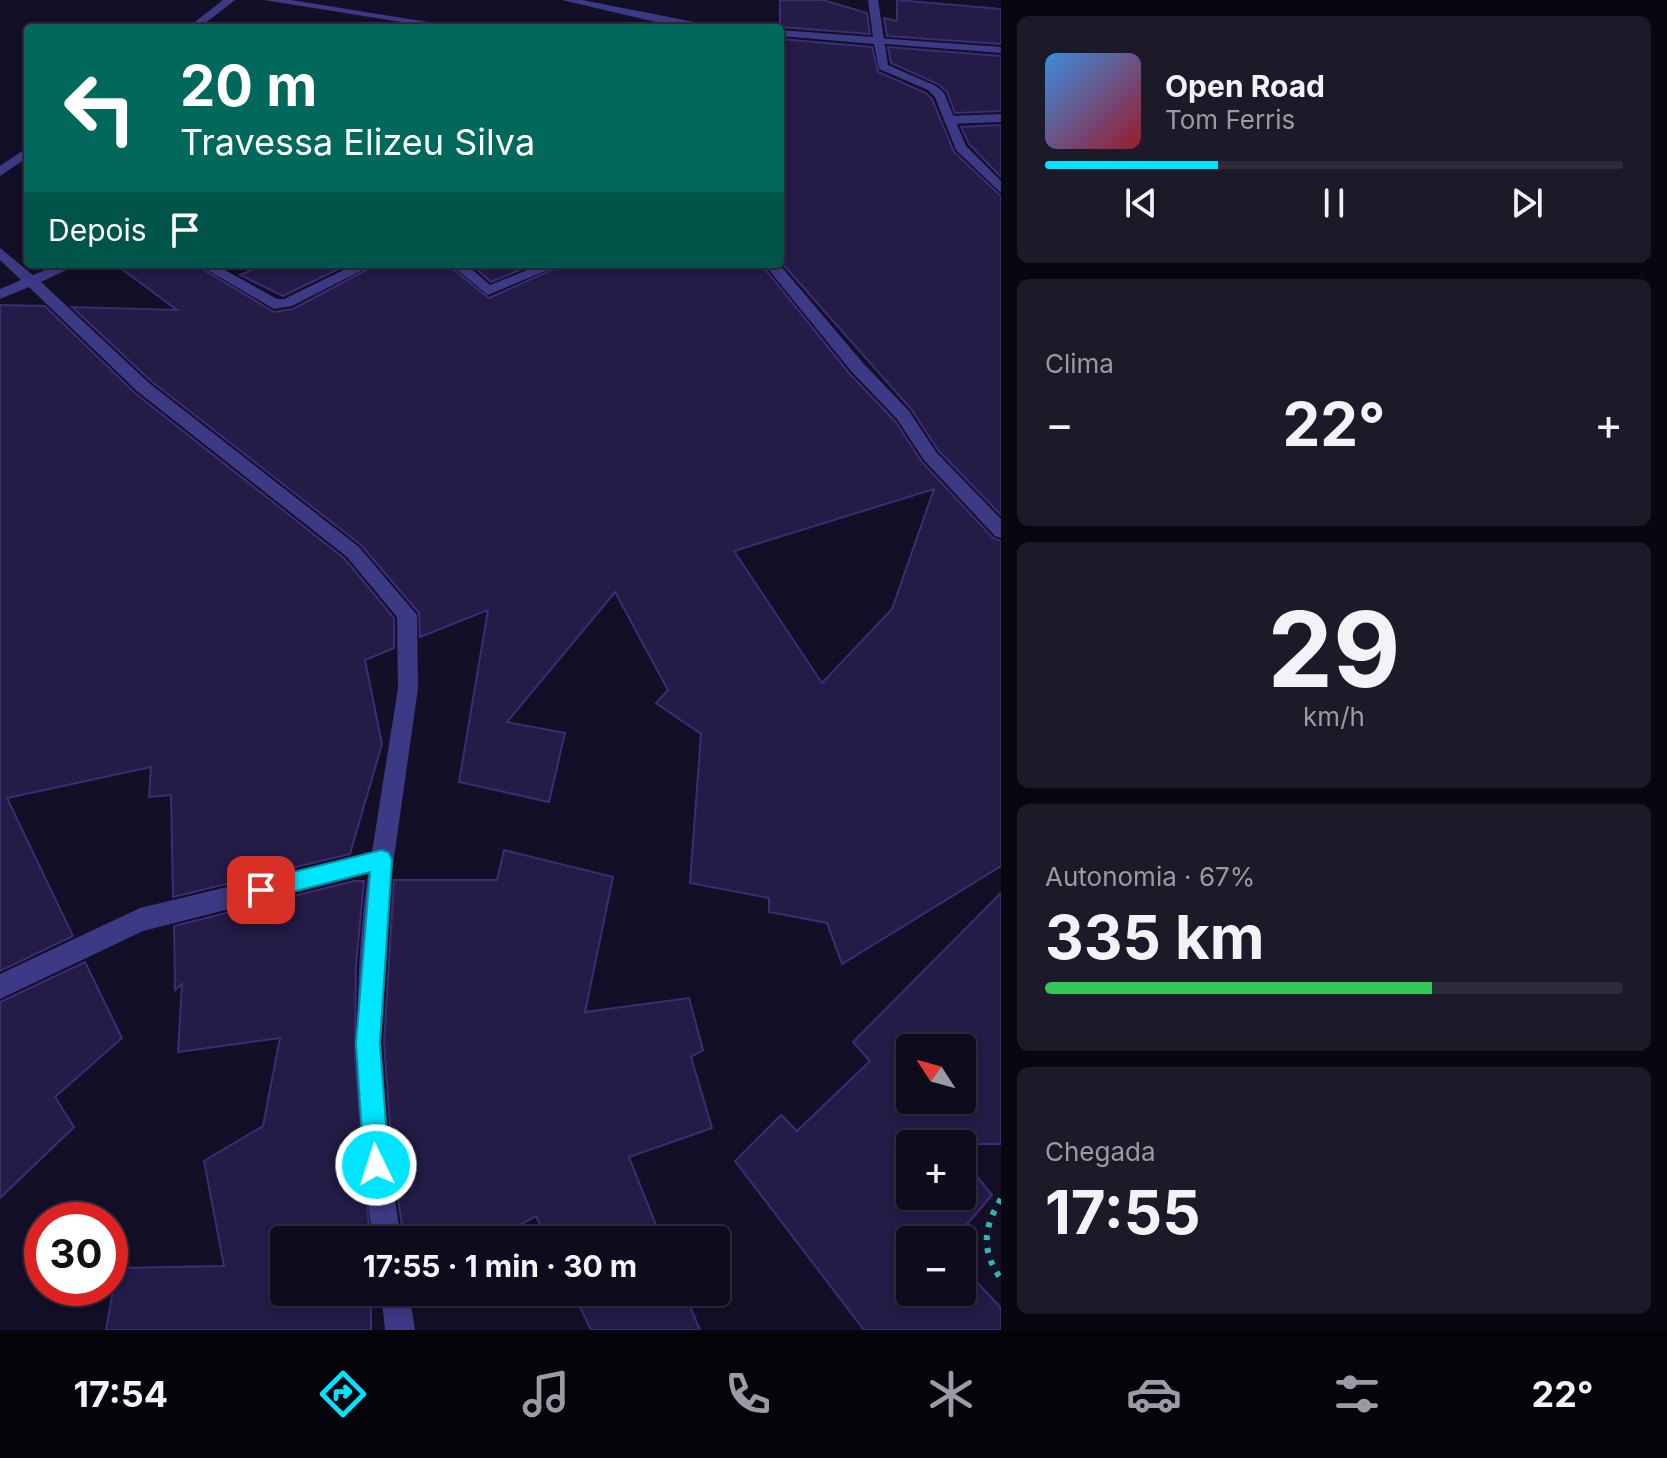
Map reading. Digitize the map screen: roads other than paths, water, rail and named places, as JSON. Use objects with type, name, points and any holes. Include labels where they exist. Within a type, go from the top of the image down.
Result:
[{"type":"street","points":[[197,24],[230,0]]},
{"type":"street","points":[[269,0],[433,24]]},
{"type":"street","points":[[567,0],[659,24],[666,3]]},
{"type":"street","points":[[873,0],[883,67],[932,88],[940,96],[960,147],[1001,189]]},
{"type":"street","points":[[784,33],[1001,50]]},
{"type":"street","points":[[949,120],[1001,118]]},
{"type":"street","points":[[0,172],[24,154]]},
{"type":"street","points":[[0,252],[143,387],[353,552],[407,615],[408,688],[382,860],[368,1043],[376,1165],[385,1226]]},
{"type":"street","points":[[0,294],[63,268]]},
{"type":"street","points":[[211,268],[274,304],[287,303],[359,268]]},
{"type":"street","points":[[462,268],[488,291],[545,268]]},
{"type":"street","points":[[774,268],[857,367],[903,415],[930,456],[1001,531]]},
{"type":"street","points":[[0,987],[140,920],[382,860]]},
{"type":"street","points":[[397,1306],[400,1330]]}]
